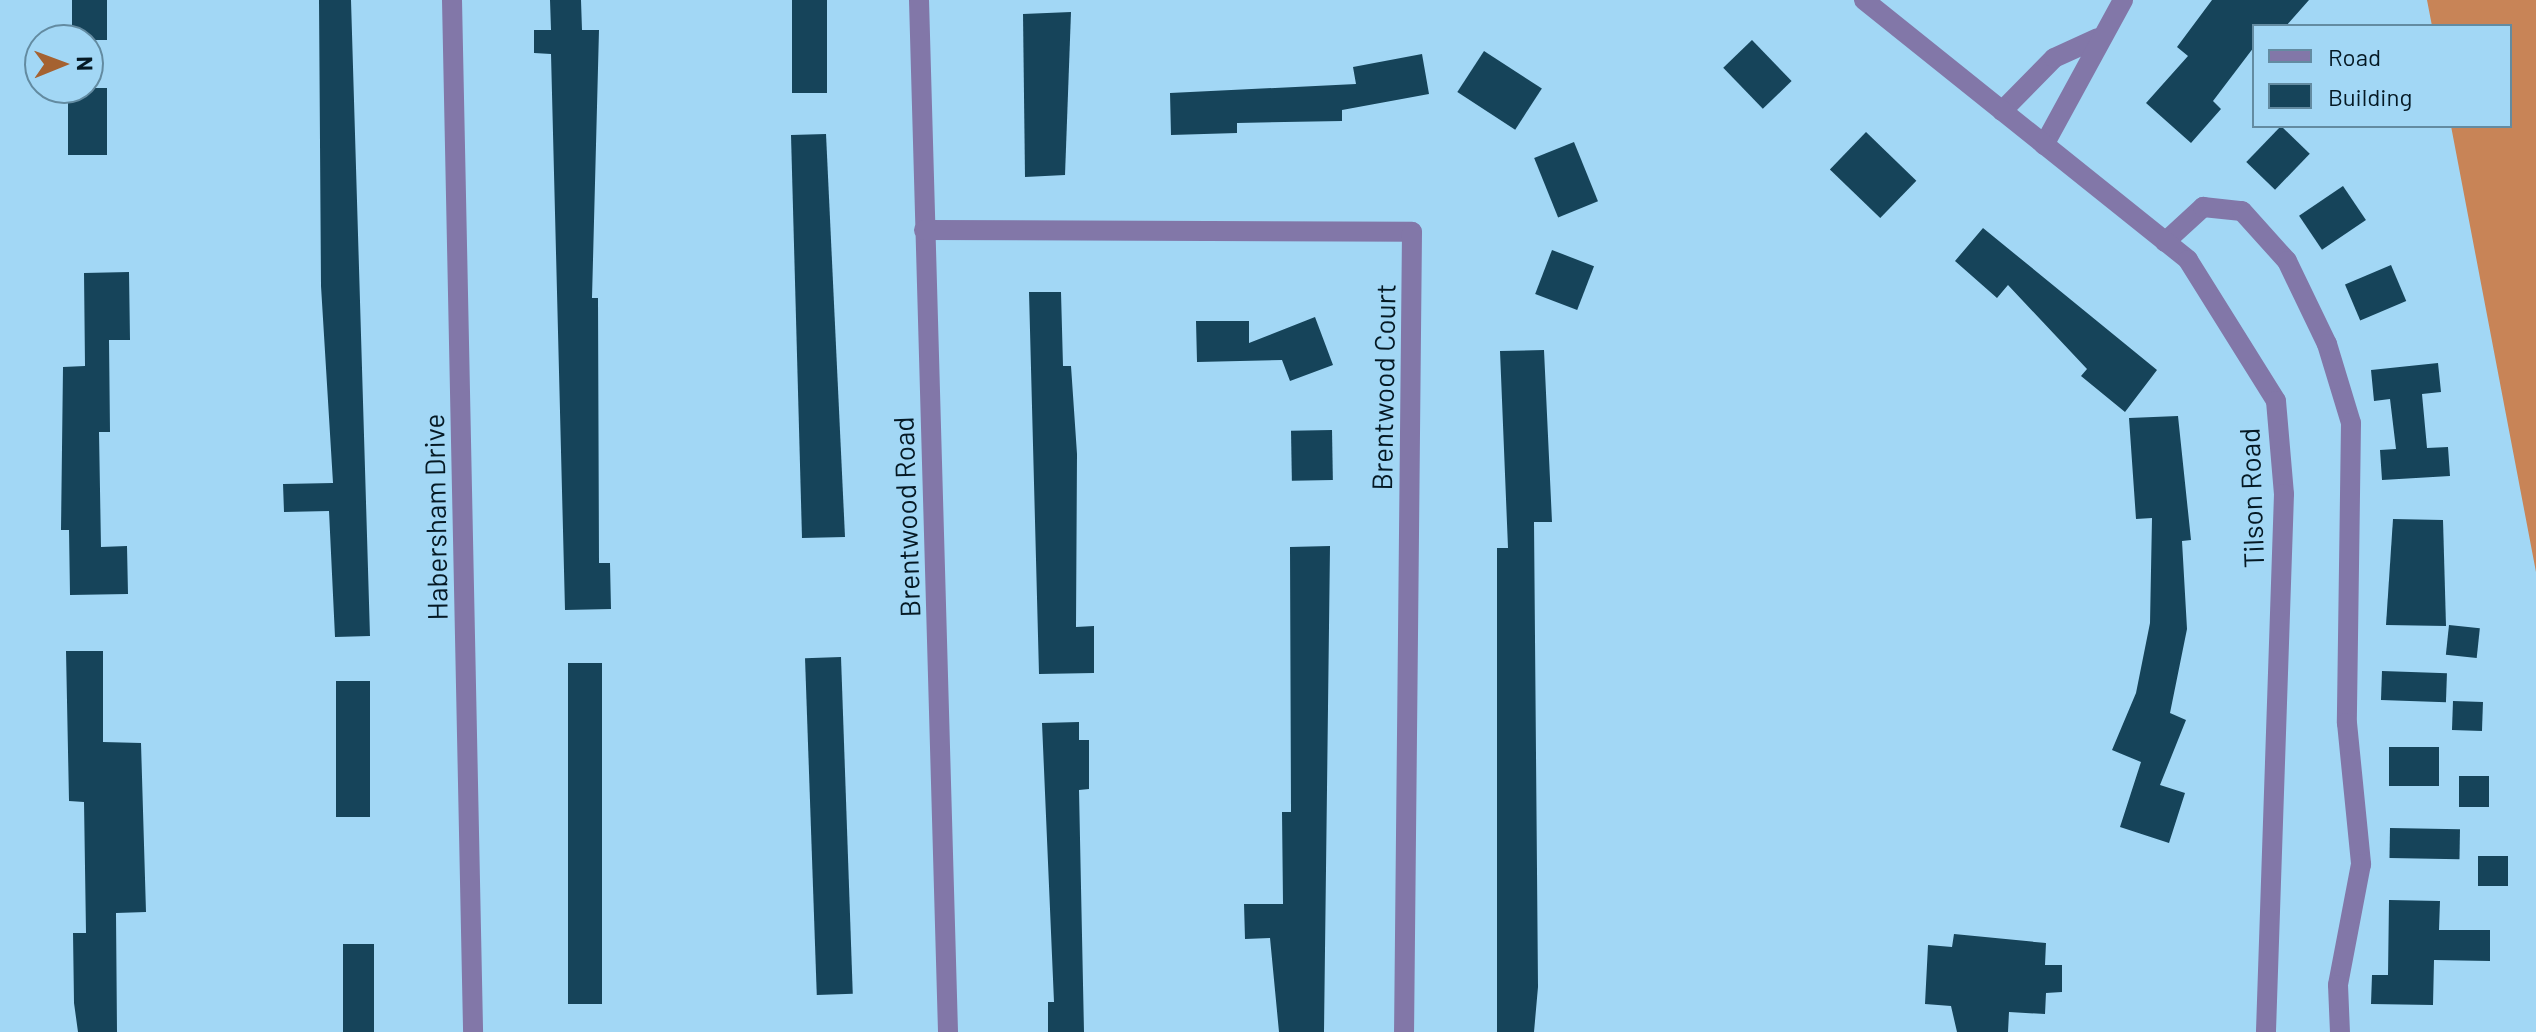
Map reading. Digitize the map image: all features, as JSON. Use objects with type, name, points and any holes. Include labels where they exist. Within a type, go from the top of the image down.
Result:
[{"type":"street","name":"Habersham Drive","points":[[452,0],[473,1032]]},
{"type":"street","name":"Brentwood Road","points":[[919,0],[948,1032]]},
{"type":"street","name":"Tilson Road","points":[[1864,0],[2188,260],[2231,322],[2276,401],[2284,494],[2266,1032]]},
{"type":"street","points":[[2044,145],[2098,38],[2123,0]]},
{"type":"street","points":[[2002,111],[2054,58],[2098,38]]},
{"type":"street","points":[[2165,242],[2203,207],[2242,211],[2287,261],[2327,344],[2351,423],[2347,723],[2361,864],[2338,985],[2340,1032]]},
{"type":"street","name":"Brentwood Court","points":[[924,230],[1412,232],[1404,1032]]},
{"type":"shaded area","points":[[2427,0],[2536,0],[2536,572],[2451,128],[2512,128],[2512,24],[2432,24]]},
{"type":"building","points":[[72,0],[107,0],[107,40],[104,40],[104,24],[72,24]]},
{"type":"building","points":[[319,0],[351,0],[370,636],[335,637],[329,511],[284,512],[283,484],[333,483],[321,286]]},
{"type":"building","points":[[550,0],[581,0],[582,30],[599,30],[592,298],[598,298],[599,563],[610,563],[611,609],[565,610],[551,54],[534,53],[534,30],[551,30]]},
{"type":"building","points":[[792,0],[827,0],[827,93],[792,93]]},
{"type":"building","points":[[2212,0],[2309,0],[2288,24],[2252,24],[2252,50],[2213,101],[2221,109],[2191,143],[2146,103],[2188,56],[2177,47]]},
{"type":"building","points":[[1071,12],[1065,175],[1025,177],[1023,14]]},
{"type":"building","points":[[1752,40],[1792,81],[1763,109],[1723,68]]},
{"type":"building","points":[[1484,51],[1542,89],[1515,130],[1457,92]]},
{"type":"building","points":[[1422,54],[1429,94],[1342,110],[1342,121],[1237,123],[1237,133],[1171,135],[1170,93],[1356,84],[1353,67]]},
{"type":"building","points":[[104,88],[107,88],[107,155],[68,155],[68,104],[104,104]]},
{"type":"building","points":[[2279,128],[2283,128],[2310,154],[2275,190],[2246,162]]},
{"type":"building","points":[[1866,132],[1916,181],[1880,218],[1830,169]]},
{"type":"building","points":[[826,134],[845,537],[802,538],[791,135]]},
{"type":"building","points":[[1574,142],[1598,201],[1558,217],[1534,158]]},
{"type":"building","points":[[2343,186],[2366,220],[2322,250],[2299,216]]},
{"type":"building","points":[[1983,228],[2157,370],[2125,412],[2081,376],[2087,369],[2008,285],[1997,298],[1955,261]]},
{"type":"building","points":[[1552,250],[1594,266],[1577,310],[1535,294]]},
{"type":"building","points":[[2391,265],[2406,301],[2360,320],[2345,285]]},
{"type":"building","points":[[129,272],[130,340],[109,340],[110,432],[99,432],[101,547],[127,546],[128,594],[70,595],[69,530],[61,530],[63,367],[85,366],[84,273]]},
{"type":"building","points":[[1029,292],[1061,292],[1063,366],[1071,366],[1077,454],[1076,627],[1094,626],[1094,673],[1039,674]]},
{"type":"building","points":[[1315,317],[1333,365],[1290,381],[1282,360],[1197,362],[1196,321],[1249,321],[1249,343]]},
{"type":"building","points":[[1544,350],[1552,522],[1534,522],[1538,987],[1534,1032],[1497,1032],[1497,548],[1508,548],[1500,351]]},
{"type":"building","points":[[2438,363],[2441,392],[2422,394],[2427,448],[2448,447],[2450,476],[2382,480],[2380,450],[2396,449],[2390,399],[2374,401],[2371,370]]},
{"type":"building","points":[[2178,416],[2191,540],[2182,541],[2187,629],[2170,713],[2186,720],[2160,785],[2185,793],[2169,843],[2120,827],[2141,762],[2112,750],[2136,693],[2150,623],[2152,518],[2136,519],[2129,418]]},
{"type":"building","points":[[1332,430],[1333,480],[1292,481],[1291,431]]},
{"type":"building","points":[[2393,519],[2443,520],[2446,626],[2386,625]]},
{"type":"building","points":[[1330,546],[1324,1032],[1279,1032],[1270,938],[1245,939],[1244,904],[1283,904],[1282,812],[1291,812],[1290,547]]},
{"type":"building","points":[[2449,625],[2480,628],[2477,658],[2446,655]]},
{"type":"building","points":[[66,651],[103,651],[103,742],[141,743],[146,912],[116,913],[117,1032],[78,1032],[74,1003],[73,933],[86,933],[84,802],[69,801]]},
{"type":"building","points":[[841,657],[853,994],[817,995],[805,658]]},
{"type":"building","points":[[568,663],[602,663],[602,1004],[568,1004]]},
{"type":"building","points":[[2382,671],[2447,673],[2446,702],[2381,700]]},
{"type":"building","points":[[336,681],[370,681],[370,817],[336,817]]},
{"type":"building","points":[[2453,701],[2483,702],[2482,731],[2452,730]]},
{"type":"building","points":[[1079,722],[1079,740],[1089,740],[1089,789],[1079,790],[1084,1032],[1048,1032],[1048,1002],[1054,1002],[1042,723]]},
{"type":"building","points":[[2389,747],[2439,747],[2439,786],[2389,786]]},
{"type":"building","points":[[2459,776],[2489,776],[2489,807],[2459,807]]},
{"type":"building","points":[[2390,828],[2460,829],[2459,859],[2389,858]]},
{"type":"building","points":[[2478,856],[2508,856],[2508,886],[2478,886]]},
{"type":"building","points":[[2389,900],[2440,901],[2439,930],[2490,930],[2490,961],[2434,960],[2433,1005],[2371,1004],[2372,975],[2388,975]]},
{"type":"building","points":[[1954,934],[2046,943],[2045,965],[2062,965],[2062,992],[2046,993],[2045,1014],[2009,1012],[2008,1032],[1957,1032],[1951,1006],[1925,1004],[1928,945],[1952,947]]},
{"type":"building","points":[[343,944],[374,944],[374,1032],[343,1032]]}]
